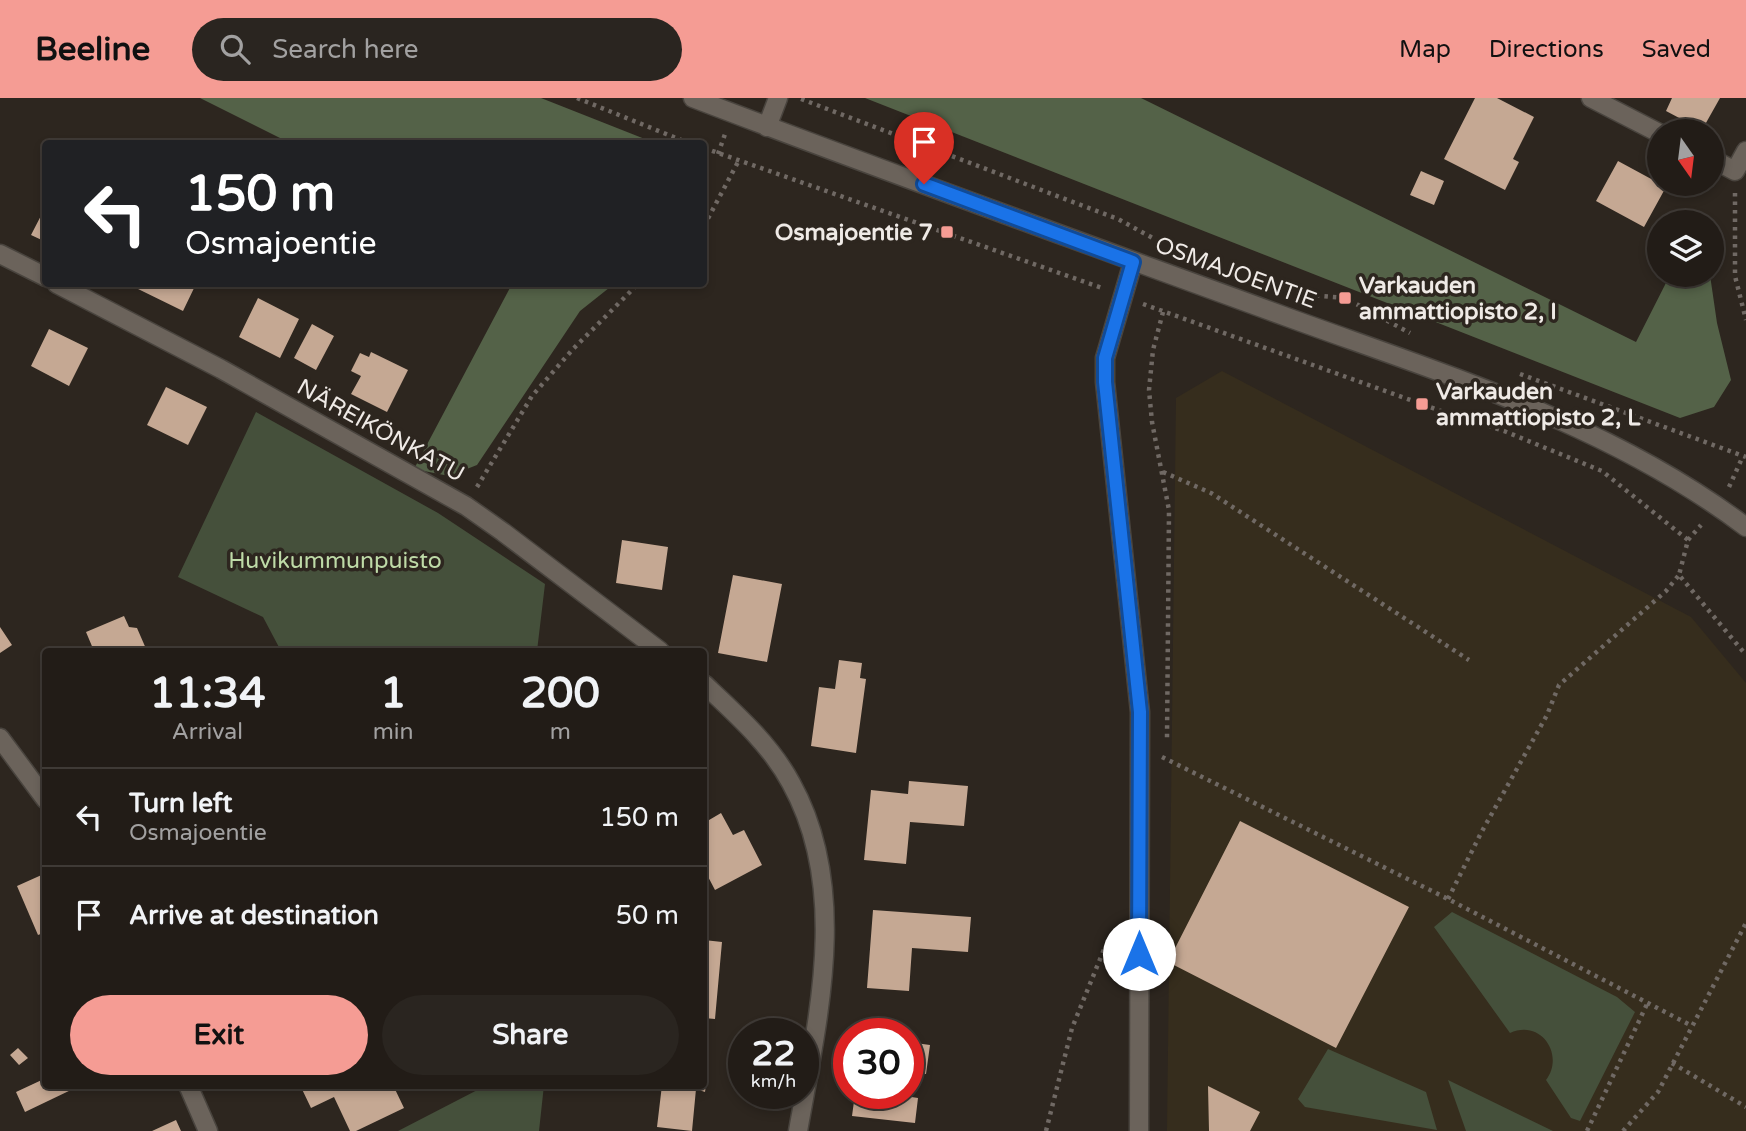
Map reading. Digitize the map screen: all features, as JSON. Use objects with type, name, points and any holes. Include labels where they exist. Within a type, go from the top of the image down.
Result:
[{"type":"street","name":"OSMAJOENTIE","points":[[693,98],[1133,262],[1491,391],[1623,448],[1717,505],[1746,527]]},
{"type":"street","points":[[766,127],[778,98]]},
{"type":"street","points":[[1591,98],[1647,127]]},
{"type":"street","points":[[1724,166],[1735,172],[1746,151]]},
{"type":"street","points":[[0,254],[42,275]]},
{"type":"street","points":[[1133,262],[1105,358],[1105,382],[1140,712],[1139,1131]]},
{"type":"street","name":"NÄREIKÖNKATU","points":[[63,287],[221,369],[466,506],[656,648]]},
{"type":"street","points":[[707,687],[756,733],[791,782],[809,821],[821,871],[825,924],[819,1010],[798,1131]]},
{"type":"street","points":[[0,738],[42,795]]},
{"type":"street","points":[[190,1089],[208,1131]]},
{"type":"path","points":[[577,98],[681,140]]},
{"type":"path","points":[[800,99],[1118,219],[1162,244]]},
{"type":"path","points":[[718,154],[726,133]]},
{"type":"path","points":[[707,149],[947,232],[1441,411],[1504,431],[1602,471],[1688,540]]},
{"type":"path","points":[[707,220],[738,162]]},
{"type":"path","points":[[1735,172],[1735,276],[1746,320]]},
{"type":"path","points":[[466,506],[532,396],[573,349],[635,287]]},
{"type":"path","points":[[1288,290],[1301,294],[1345,298],[1412,334]]},
{"type":"path","points":[[1163,312],[1153,350],[1149,390],[1152,422],[1169,510],[1167,760]]},
{"type":"path","points":[[1511,371],[1744,456],[1728,491]]},
{"type":"path","points":[[1163,472],[1211,493],[1469,660]]},
{"type":"path","points":[[1448,899],[1481,832],[1547,715],[1559,685],[1666,591],[1679,575],[1688,540],[1705,520]]},
{"type":"path","points":[[1679,575],[1746,655]]},
{"type":"path","points":[[1140,747],[1448,899],[1692,1026]]},
{"type":"path","points":[[1623,1131],[1658,1091],[1746,923]]},
{"type":"path","points":[[1046,1131],[1072,1028],[1105,947],[1139,929]]},
{"type":"path","points":[[1587,1131],[1647,1002]]},
{"type":"path","points":[[1672,1063],[1746,1107]]},
{"type":"shaded area","points":[[1222,371],[1691,617],[1746,683],[1746,1131],[1167,1131],[1176,398]]},
{"type":"green space","points":[[200,98],[541,98],[647,140],[284,140]]},
{"type":"green space","points":[[865,98],[1141,98],[1636,342],[1664,287],[1712,287],[1717,323],[1731,380],[1714,407],[1680,418]]},
{"type":"green space","points":[[510,287],[610,287],[580,311],[477,465],[449,476],[414,469]]},
{"type":"green space","name":"Huvikummunpuisto","points":[[256,412],[438,513],[545,584],[537,648],[279,648],[263,617],[178,577]]},
{"type":"green space","points":[[1452,912],[1617,997],[1635,1012],[1580,1121],[1571,1118],[1546,1080],[1553,1060],[1547,1042],[1531,1031],[1510,1033],[1434,927]]},
{"type":"green space","points":[[1328,1049],[1426,1092],[1437,1130],[1305,1107],[1298,1099]]},
{"type":"green space","points":[[1448,1080],[1553,1131],[1466,1131]]},
{"type":"green space","points":[[479,1089],[544,1089],[539,1131],[398,1131]]},
{"type":"building","points":[[1475,98],[1497,98],[1534,117],[1513,159],[1519,162],[1505,190],[1444,159]]},
{"type":"building","points":[[1672,98],[1720,98],[1708,119],[1681,119],[1666,111]]},
{"type":"building","points":[[1618,161],[1647,177],[1647,196],[1661,196],[1653,210],[1647,210],[1644,227],[1596,201]]},
{"type":"building","points":[[1421,171],[1444,181],[1434,205],[1410,195]]},
{"type":"building","points":[[42,214],[42,240],[31,235]]},
{"type":"building","points":[[134,287],[195,287],[183,311]]},
{"type":"building","points":[[258,298],[299,319],[280,358],[239,337]]},
{"type":"building","points":[[312,324],[334,336],[316,370],[294,358]]},
{"type":"building","points":[[49,329],[88,348],[69,386],[31,366]]},
{"type":"building","points":[[371,352],[408,370],[387,412],[351,394],[361,376],[351,371],[360,353],[369,357]]},
{"type":"building","points":[[166,387],[207,407],[188,445],[147,425]]},
{"type":"building","points":[[622,540],[668,547],[662,590],[616,583]]},
{"type":"building","points":[[733,575],[782,584],[767,662],[718,653]]},
{"type":"building","points":[[124,616],[129,627],[137,628],[146,648],[93,648],[86,632]]},
{"type":"building","points":[[0,627],[12,645],[0,653]]},
{"type":"building","points":[[839,660],[862,663],[860,678],[866,679],[856,753],[811,746],[819,687],[835,689]]},
{"type":"building","points":[[909,781],[968,786],[964,826],[910,822],[906,864],[864,860],[871,790],[908,794]]},
{"type":"building","points":[[721,813],[733,835],[744,830],[762,865],[715,890],[707,875],[707,821]]},
{"type":"building","points":[[1240,821],[1409,907],[1336,1048],[1168,962]]},
{"type":"building","points":[[42,875],[42,934],[38,935],[17,886]]},
{"type":"building","points":[[873,910],[971,917],[968,952],[912,948],[909,991],[867,988]]},
{"type":"building","points":[[707,940],[722,942],[715,1019],[707,1018]]},
{"type":"building","points":[[924,1044],[930,1045],[924,1074]]},
{"type":"building","points":[[18,1048],[28,1058],[19,1065],[10,1055]]},
{"type":"building","points":[[42,1080],[42,1089],[73,1089],[25,1112],[16,1092]]},
{"type":"building","points":[[1208,1086],[1260,1112],[1250,1131],[1209,1131]]},
{"type":"building","points":[[302,1089],[395,1089],[404,1108],[356,1131],[350,1131],[334,1097],[311,1108]]},
{"type":"building","points":[[662,1089],[696,1089],[692,1131],[657,1127]]},
{"type":"building","points":[[853,1109],[917,1109],[915,1123],[852,1116]]},
{"type":"building","points":[[176,1120],[181,1131],[152,1131]]},
{"type":"place","name":"Osmajoentie 7","points":[[947,232]]},
{"type":"place","name":"Varkauden ammattiopisto 2, I","points":[[1345,298]]},
{"type":"place","name":"Varkauden ammattiopisto 2, L","points":[[1422,404]]},
{"type":"route","points":[[924,184],[1133,262],[1105,358],[1105,382],[1140,712],[1139,954]]}]
